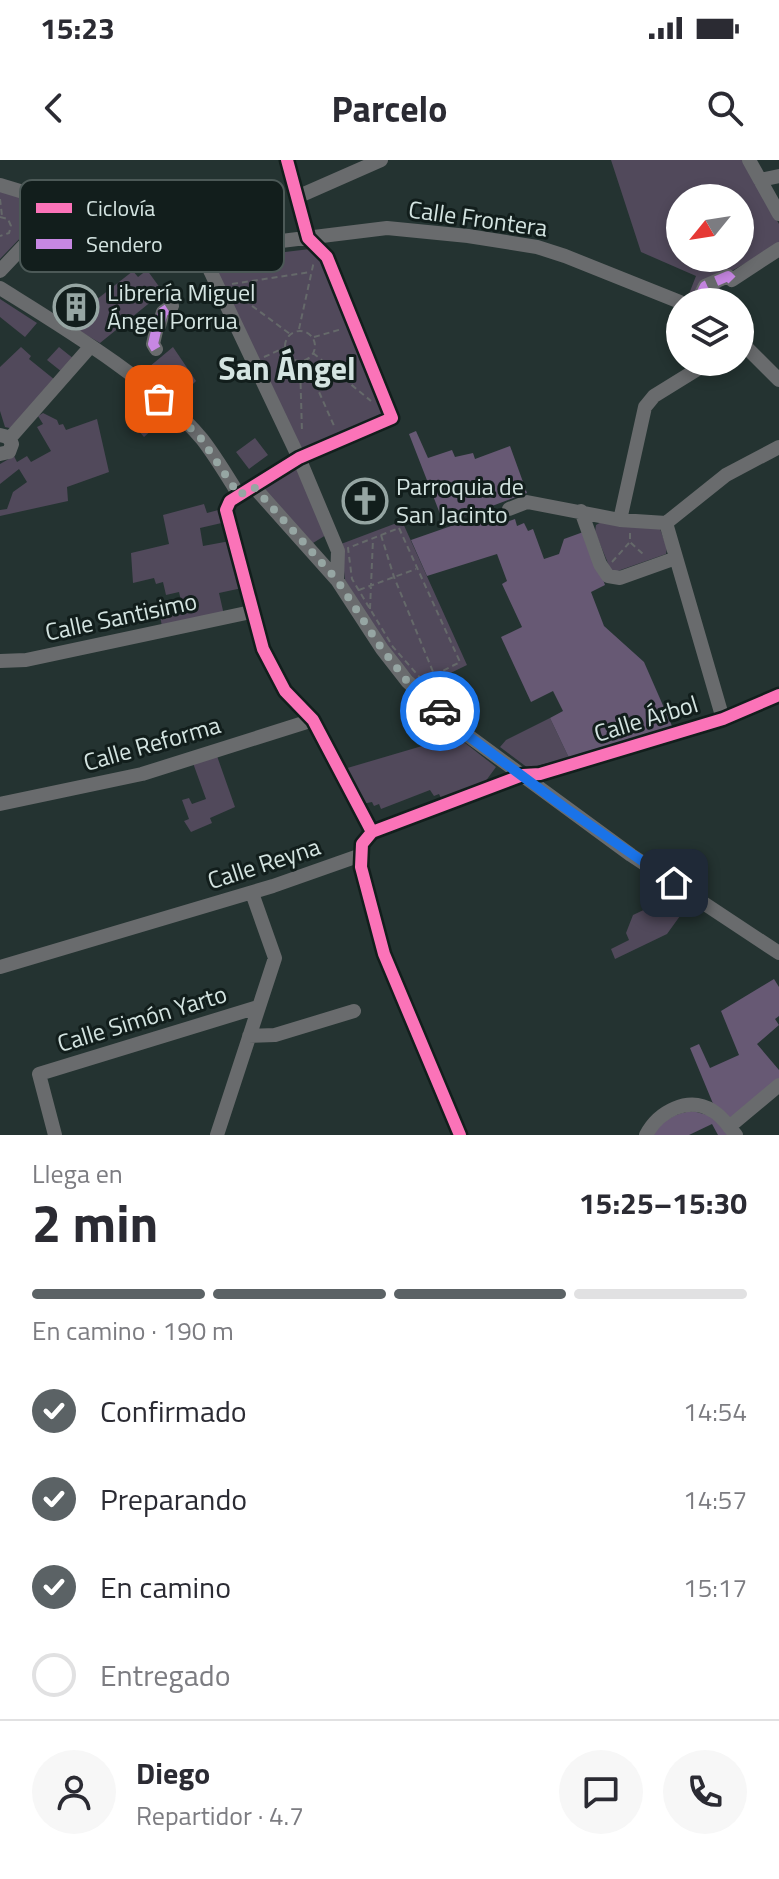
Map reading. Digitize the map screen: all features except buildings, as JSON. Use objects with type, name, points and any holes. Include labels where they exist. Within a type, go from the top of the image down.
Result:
[{"type":"street","points":[[287,160],[312,241],[327,257],[392,418],[299,458],[228,503],[227,514],[263,649],[281,685],[313,720],[372,832]]},
{"type":"street","points":[[297,197],[381,160]]},
{"type":"street","points":[[749,160],[779,214]]},
{"type":"street","points":[[760,180],[779,176]]},
{"type":"street","name":"Calle Frontera","points":[[0,185],[20,191]]},
{"type":"street","name":"Calle Frontera","points":[[284,243],[387,228],[537,247],[666,297]]},
{"type":"street","points":[[704,288],[728,276],[732,280],[779,249]]},
{"type":"street","points":[[0,271],[20,250]]},
{"type":"street","points":[[211,272],[299,458],[338,551],[337,580]]},
{"type":"street","points":[[0,288],[121,368],[181,418],[216,457],[239,495]]},
{"type":"street","points":[[156,349],[153,344],[154,329],[163,312],[172,306]]},
{"type":"street","points":[[0,454],[6,454],[12,448],[9,435],[90,347]]},
{"type":"street","points":[[754,356],[779,380]]},
{"type":"street","points":[[625,523],[645,407],[654,396],[686,376]]},
{"type":"street","points":[[509,509],[527,502],[581,511],[625,523],[666,523],[726,475],[779,447]]},
{"type":"street","points":[[254,487],[337,580],[407,681],[459,729],[631,855],[779,953]]},
{"type":"street","points":[[581,511],[600,564],[608,576],[620,578],[676,558]]},
{"type":"street","name":"Calle Árbol","points":[[666,523],[723,719]]},
{"type":"street","name":"Calle Santisimo","points":[[0,661],[26,660],[251,612]]},
{"type":"street","name":"Calle Árbol","points":[[523,775],[540,774],[723,719],[779,695]]},
{"type":"street","name":"Calle Reforma","points":[[0,804],[142,774],[313,720]]},
{"type":"street","points":[[460,1135],[384,954],[363,878],[361,855],[364,840],[372,832],[523,775]]},
{"type":"street","name":"Calle Reyna","points":[[0,967],[252,893],[361,855]]},
{"type":"street","points":[[217,1135],[275,955],[252,893]]},
{"type":"street","name":"Calle Simón Yarto","points":[[55,1135],[39,1074],[258,1007]]},
{"type":"street","points":[[249,1036],[275,1035],[354,1011]]},
{"type":"street","points":[[646,1135],[664,1113],[685,1106],[700,1106],[715,1111],[732,1131],[779,1085]]},
{"type":"path","points":[[0,199],[1,217],[10,222],[11,229],[0,236]]},
{"type":"path","points":[[299,331],[311,272],[312,241]]},
{"type":"path","points":[[290,334],[224,285],[311,272]]},
{"type":"path","points":[[313,337],[355,325]]},
{"type":"path","points":[[290,334],[307,332],[313,337],[313,353],[300,361]]},
{"type":"path","points":[[290,334],[285,347],[288,356],[300,361]]},
{"type":"path","points":[[253,362],[285,347]]},
{"type":"path","points":[[313,353],[374,404]]},
{"type":"path","points":[[300,361],[302,436]]},
{"type":"path","points":[[300,380],[327,365]]},
{"type":"path","points":[[311,374],[337,434]]},
{"type":"path","points":[[625,523],[630,542],[649,560]]},
{"type":"path","points":[[399,528],[460,662],[423,681],[393,647],[352,579],[348,548],[373,538],[399,528]]},
{"type":"path","points":[[381,535],[394,577],[435,675]]},
{"type":"path","points":[[370,609],[373,538]]},
{"type":"path","points":[[605,554],[610,565],[630,542]]},
{"type":"path","points":[[353,593],[417,568]]},
{"type":"shaded area","points":[[611,160],[743,160],[779,224],[779,245],[754,259],[754,184],[666,184],[666,263],[641,252]]},
{"type":"shaded area","points":[[0,190],[20,194],[20,238],[0,259]]},
{"type":"shaded area","points":[[310,249],[321,257],[386,417],[301,454],[214,272],[284,272],[284,252]]},
{"type":"shaded area","points":[[132,272],[138,277],[148,272],[163,292],[100,343],[74,328],[96,300]]},
{"type":"shaded area","points":[[687,272],[730,272],[720,288],[691,288],[696,276]]},
{"type":"shaded area","points":[[0,299],[37,323],[25,337],[0,317]]},
{"type":"shaded area","points":[[21,347],[31,356],[29,359],[55,380],[14,429],[5,427],[0,411],[0,367]]},
{"type":"shaded area","points":[[59,347],[74,359],[62,372],[47,360]]},
{"type":"shaded area","points":[[173,347],[196,381],[176,401],[143,372]]},
{"type":"shaded area","points":[[140,395],[165,418],[144,437],[138,430],[143,426],[128,405]]},
{"type":"shaded area","points":[[43,413],[57,420],[59,425],[63,424],[66,430],[97,419],[109,472],[67,487],[68,501],[0,516],[0,510],[7,509],[13,492],[27,482],[19,469],[0,484],[0,464],[14,456],[17,462],[27,456],[31,462],[51,451],[37,427],[43,424],[38,416]]},
{"type":"shaded area","points":[[416,431],[428,458],[452,450],[455,457],[473,453],[475,459],[510,446],[527,493],[444,524],[409,434]]},
{"type":"shaded area","points":[[255,438],[268,455],[249,469],[236,452]]},
{"type":"shaded area","points":[[298,466],[326,535],[313,543],[261,489]]},
{"type":"shaded area","points":[[204,504],[207,513],[222,509],[226,522],[200,528],[203,546],[230,541],[242,588],[219,593],[224,615],[162,627],[160,615],[174,612],[173,607],[182,605],[179,592],[166,595],[163,582],[156,584],[154,578],[133,583],[131,553],[169,544],[163,515]]},
{"type":"shaded area","points":[[494,511],[497,519],[504,523],[515,519],[517,526],[524,523],[528,531],[533,529],[544,559],[559,554],[564,539],[586,531],[605,585],[591,592],[604,626],[644,662],[672,726],[569,758],[550,718],[563,711],[553,691],[531,702],[501,637],[522,627],[502,584],[507,581],[497,554],[427,576],[411,540]]},
{"type":"shaded area","points":[[402,521],[467,665],[422,687],[388,649],[345,580],[341,544]]},
{"type":"shaded area","points":[[603,521],[659,526],[667,548],[666,554],[612,573],[595,532],[596,525]]},
{"type":"shaded area","points":[[550,718],[569,758],[528,768],[500,747],[506,740]]},
{"type":"shaded area","points":[[456,736],[496,767],[485,782],[441,798],[439,794],[434,796],[430,790],[381,809],[379,804],[374,806],[372,802],[362,804],[344,769]]},
{"type":"shaded area","points":[[217,756],[235,807],[210,818],[212,823],[191,832],[184,821],[189,819],[182,800],[189,798],[192,804],[206,799],[193,763]]},
{"type":"shaded area","points":[[662,892],[685,909],[667,934],[615,959],[611,949],[629,940],[626,933],[633,915],[652,906]]},
{"type":"shaded area","points":[[774,979],[779,987],[779,1016],[775,1019],[779,1025],[757,1044],[779,1070],[779,1079],[732,1119],[714,1106],[690,1048],[699,1044],[710,1068],[739,1055],[721,1011]]},
{"type":"shaded area","points":[[693,1111],[711,1116],[729,1135],[718,1135],[712,1124],[689,1135],[652,1135],[670,1118]]},
{"type":"marked path","points":[[704,288],[728,276],[732,280]]},
{"type":"marked path","points":[[159,326],[163,312],[172,306]]},
{"type":"marked path","points":[[156,331],[153,344],[156,349]]},
{"type":"cycle path","points":[[287,160],[308,238],[327,257],[392,418],[299,458],[230,501],[226,510],[263,649],[285,691],[313,720],[372,832]]},
{"type":"cycle path","points":[[460,1135],[384,954],[361,867],[362,844],[372,832],[523,775],[540,774],[723,719],[779,695]]},
{"type":"way so far","points":[[159,399],[200,437],[239,495],[254,487],[275,510],[337,580],[407,681],[440,711]]},
{"type":"place","name":"Librería Miguel Ángel Porrua","points":[[76,307]]},
{"type":"place","name":"Parroquia de San Jacinto","points":[[365,501]]},
{"type":"district","name":"San Ángel","points":[[287,369]]},
{"type":"route","points":[[440,711],[459,729],[564,807],[674,883]]}]
